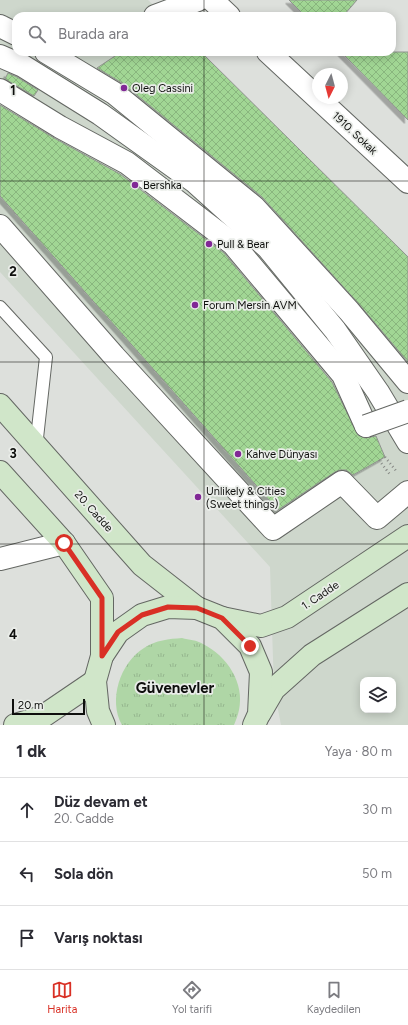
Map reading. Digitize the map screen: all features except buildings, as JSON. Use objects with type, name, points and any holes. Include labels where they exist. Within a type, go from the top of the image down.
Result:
[{"type":"street","points":[[166,12],[198,0]]},
{"type":"street","points":[[212,0],[225,12]]},
{"type":"street","points":[[0,26],[12,32]]},
{"type":"street","points":[[0,56],[23,66],[100,114],[195,182],[268,248],[335,330],[378,392],[408,442]]},
{"type":"street","points":[[23,66],[45,56]]},
{"type":"street","points":[[57,56],[114,93],[254,207],[349,312],[408,382]]},
{"type":"street","name":"1910. Sokak","points":[[272,56],[408,182]]},
{"type":"street","points":[[0,90],[60,127],[127,163],[233,244],[343,375],[366,426],[408,411]]},
{"type":"street","points":[[0,226],[114,356],[273,529],[342,482],[377,518],[408,492]]},
{"type":"street","name":"20. Cadde","points":[[0,405],[142,565],[197,608]]},
{"type":"street","points":[[0,472],[64,543],[102,598],[102,656],[95,681],[98,711],[104,725]]},
{"type":"street","name":"1. Cadde","points":[[222,618],[261,626],[287,618],[408,536]]},
{"type":"street","points":[[0,558],[64,543]]},
{"type":"street","points":[[255,722],[274,690],[312,655],[408,594]]},
{"type":"street","points":[[102,656],[118,632],[142,615],[168,607],[197,608],[222,618],[250,646],[261,672],[255,722]]},
{"type":"street","points":[[15,725],[42,717],[95,681]]},
{"type":"lane","points":[[0,307],[46,357],[36,447]]},
{"type":"shaded area","name":"Forum Mersin AVM","points":[[0,0],[148,0],[161,12],[12,12],[12,56],[205,56],[408,256],[408,725],[281,725],[274,689],[270,567],[0,272]]},
{"type":"green space","points":[[182,638],[201,643],[212,649],[227,663],[232,671],[237,680],[240,700],[239,712],[234,725],[122,725],[116,705],[116,694],[123,672],[128,663],[144,648],[153,643],[163,640]]},
{"type":"place","name":"Oleg Cassini","points":[[124,88]]},
{"type":"place","name":"Bershka","points":[[135,185]]},
{"type":"place","name":"Pull & Bear","points":[[209,244]]},
{"type":"place","name":"Forum Mersin AVM","points":[[195,305]]},
{"type":"place","name":"Kahve Dünyası","points":[[238,454]]},
{"type":"place","name":"Unlikely & Cities (Sweet things)","points":[[198,497]]},
{"type":"district","name":"Güvenevler","points":[[175,688]]},
{"type":"route","points":[[64,543],[102,598],[102,656],[118,632],[142,615],[168,607],[197,608],[222,618],[250,646]]}]
